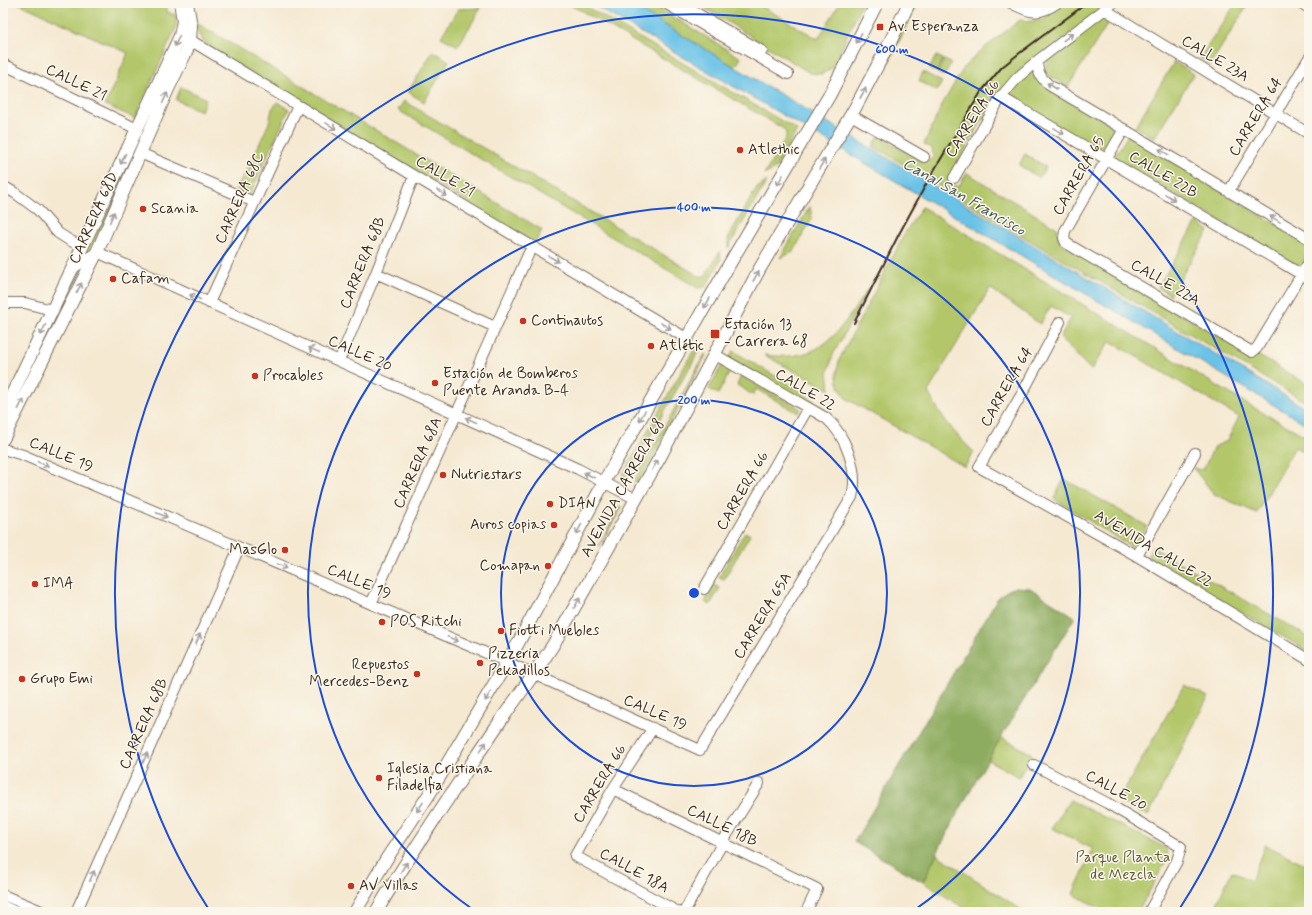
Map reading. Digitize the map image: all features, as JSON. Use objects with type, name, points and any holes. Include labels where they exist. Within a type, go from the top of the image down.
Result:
[{"type":"main road","name":"CARRERA 68D","points":[[3,413],[83,247],[180,36],[183,21],[180,3]]},
{"type":"main road","name":"CARRERA 68D","points":[[3,439],[97,252],[187,50],[190,40],[191,26],[187,3]]},
{"type":"main road","name":"AVENIDA CARRERA 68","points":[[355,912],[387,858],[433,788],[516,647],[604,483],[686,338],[842,72],[876,3]]},
{"type":"main road","name":"AVENIDA CARRERA 68","points":[[376,912],[410,857],[500,721],[534,675],[553,645],[660,457],[759,270],[876,70],[909,3]]},
{"type":"main road","points":[[1303,3],[1309,7]]},
{"type":"street","points":[[664,3],[789,71],[679,3]]},
{"type":"street","points":[[1012,3],[1026,11],[1036,13],[1044,11],[1057,3]]},
{"type":"street","name":"CARRERA 66","points":[[954,178],[1001,97],[1017,78],[1113,3]]},
{"type":"street","name":"CALLE 23A","points":[[1104,9],[1309,134]]},
{"type":"street","name":"CALLE 21","points":[[190,40],[414,176],[686,338]]},
{"type":"street","name":"CARRERA 64","points":[[1229,191],[1309,58]]},
{"type":"street","name":"CALLE 22B","points":[[1037,61],[1038,72],[1043,80],[1309,239]]},
{"type":"street","name":"CALLE 21","points":[[3,64],[136,129]]},
{"type":"street","name":"CALLE 22B","points":[[1001,97],[1305,277]]},
{"type":"street","name":"CARRERA 68C","points":[[209,303],[298,106]]},
{"type":"street","points":[[851,115],[924,157]]},
{"type":"street","name":"CARRERA 65","points":[[1064,238],[1064,231],[1124,129]]},
{"type":"street","points":[[140,153],[254,202]]},
{"type":"street","name":"CARRERA 68B","points":[[339,361],[376,273],[414,176]]},
{"type":"street","points":[[3,186],[38,210],[58,233],[83,247]]},
{"type":"street","name":"CALLE 22A","points":[[1064,238],[1066,243],[1252,352],[1257,348],[1305,277]]},
{"type":"street","name":"CARRERA 68A","points":[[371,604],[532,246]]},
{"type":"street","points":[[72,269],[97,252]]},
{"type":"street","name":"CALLE 20","points":[[97,252],[578,469],[636,499]]},
{"type":"street","points":[[1305,277],[1309,262]]},
{"type":"street","points":[[376,273],[496,327]]},
{"type":"street","points":[[3,303],[25,303],[52,310]]},
{"type":"street","name":"CARRERA 64","points":[[979,467],[1023,392],[1060,322]]},
{"type":"street","name":"CALLE 22","points":[[714,354],[826,418],[834,425],[843,439],[855,472],[855,487],[852,497]]},
{"type":"street","name":"CARRERA 66","points":[[704,589],[808,408]]},
{"type":"street","name":"CALLE 19","points":[[3,449],[23,455],[507,662],[700,750]]},
{"type":"street","points":[[1137,556],[1195,453]]},
{"type":"street","name":"AVENIDA CALLE 22","points":[[979,467],[1137,556],[1309,660]]},
{"type":"street","name":"CARRERA 65A","points":[[700,750],[852,497]]},
{"type":"street","name":"CARRERA 68B","points":[[76,912],[239,548]]},
{"type":"street","name":"CARRERA 66","points":[[575,856],[613,789],[652,728]]},
{"type":"street","name":"CALLE 20","points":[[1034,765],[1108,802],[1181,847],[1178,861],[1149,912]]},
{"type":"street","points":[[684,912],[759,783]]},
{"type":"street","name":"CALLE 18B","points":[[613,789],[817,889],[806,912]]},
{"type":"street","name":"CALLE 18A","points":[[575,856],[678,912]]},
{"type":"street","points":[[3,895],[44,912]]},
{"type":"street","points":[[3,906],[16,912]]},
{"type":"green space","points":[[18,3],[167,3],[167,12],[175,15],[177,20],[175,30],[135,118],[105,105],[128,53]]},
{"type":"green space","points":[[566,3],[580,3],[797,130],[775,169],[764,175],[786,137],[784,129]]},
{"type":"green space","points":[[628,3],[650,3],[741,58],[735,67]]},
{"type":"green space","points":[[697,3],[756,3],[818,39],[840,3],[862,3],[833,67],[821,74],[810,73]]},
{"type":"green space","points":[[914,3],[918,3],[892,56],[877,81]]},
{"type":"green space","points":[[1064,3],[1107,3],[999,93],[950,176],[949,180],[951,184],[958,187],[967,173],[1057,228],[1058,237],[1061,244],[1250,355],[1259,356],[1309,385],[1309,404],[1012,230],[873,146],[879,136],[922,162],[931,160],[933,155],[932,148],[924,144],[943,103],[965,66],[982,50],[1020,20],[1039,20],[1049,15]]},
{"type":"green space","points":[[1236,3],[1249,3],[1210,65],[1200,58]]},
{"type":"green space","points":[[481,8],[458,46],[441,37],[458,9]]},
{"type":"green space","points":[[1100,18],[1108,23],[1068,87],[1048,75],[1046,67],[1047,60]]},
{"type":"green space","points":[[195,22],[542,230],[535,243],[235,63],[204,42],[199,35]]},
{"type":"green space","points":[[189,33],[94,247],[81,258],[176,54]]},
{"type":"green space","points":[[433,51],[449,61],[424,102],[408,92]]},
{"type":"green space","points":[[936,56],[943,59],[936,72],[929,69]]},
{"type":"green space","points":[[944,60],[951,63],[944,76],[937,73]]},
{"type":"green space","points":[[1174,62],[1194,74],[1154,138],[1135,127]]},
{"type":"green space","points":[[1033,71],[1037,79],[1119,130],[1104,154],[1007,95],[1020,80]]},
{"type":"green space","points":[[923,72],[942,82],[937,91],[919,81]]},
{"type":"green space","points":[[181,87],[206,99],[201,111],[176,100]]},
{"type":"green space","points":[[404,101],[699,276],[705,276],[720,251],[721,260],[706,287],[698,288],[398,110]]},
{"type":"green space","points":[[277,102],[289,109],[249,196],[235,191],[251,162],[269,123],[272,109]]},
{"type":"green space","points":[[1128,135],[1309,244],[1309,251],[1300,267],[1113,159]]},
{"type":"green space","points":[[1025,154],[1046,167],[1039,178],[1019,165]]},
{"type":"green space","points":[[767,181],[728,248],[728,238],[756,189]]},
{"type":"green space","points":[[810,206],[812,219],[793,252],[780,258]]},
{"type":"green space","points":[[922,207],[1247,404],[1309,438],[1309,454],[1295,447],[1257,513],[1214,494],[1193,468],[1203,470],[1214,447],[1227,441],[1239,417],[1110,341],[1091,370],[1060,338],[1071,318],[1051,306],[1040,324],[990,288],[928,392],[948,424],[960,439],[974,452],[965,467],[847,399],[839,385],[837,375],[840,358],[906,231]]},
{"type":"green space","points":[[1197,222],[1209,231],[1170,295],[1158,287]]},
{"type":"green space","points":[[83,270],[3,427],[3,422],[74,276]]},
{"type":"green space","points":[[868,289],[833,355],[828,372],[830,390],[764,355],[785,356],[802,354],[816,349],[828,341],[838,331]]},
{"type":"green space","points":[[695,348],[699,351],[626,478],[622,476]]},
{"type":"green space","points":[[733,351],[797,389],[817,403],[838,422],[729,359]]},
{"type":"green space","points":[[705,354],[706,355],[639,483],[634,481]]},
{"type":"green space","points":[[722,365],[731,370],[718,394],[709,389]]},
{"type":"green space","points":[[741,376],[801,409],[798,413],[756,389],[753,395],[737,385]]},
{"type":"green space","points":[[1064,479],[1147,526],[1135,549],[1054,499]]},
{"type":"green space","points":[[620,506],[622,507],[599,546]]},
{"type":"green space","points":[[745,532],[750,535],[724,579],[719,577]]},
{"type":"green space","points":[[1152,547],[1309,637],[1309,652],[1147,557]]},
{"type":"green space","points":[[714,585],[720,588],[710,605],[705,602]]},
{"type":"green space","points":[[1015,587],[1030,588],[1075,617],[976,780],[923,882],[854,842],[997,599],[1005,592]]},
{"type":"green space","points":[[1184,685],[1208,697],[1148,816],[1118,801]]},
{"type":"green space","points":[[1001,737],[1032,754],[1019,777],[988,760]]},
{"type":"green space","name":"Parque Planta de Mezcla","points":[[1070,800],[1166,848],[1168,855],[1166,861],[1138,912],[1107,912],[1073,894],[1093,849],[1052,828]]},
{"type":"green space","points":[[1265,845],[1309,866],[1309,912],[1213,912],[1232,871],[1251,881]]},
{"type":"green space","points":[[936,854],[1025,912],[970,912],[923,882]]},
{"type":"water","points":[[590,3],[628,3],[1309,410],[1309,426],[843,150]]},
{"type":"railway","points":[[854,323],[930,177],[981,92],[1002,67],[1087,3]]},
{"type":"place","name":"Av. Esperanza","points":[[880,27]]},
{"type":"place","name":"Atlethic","points":[[740,150]]},
{"type":"place","name":"Scania","points":[[143,209]]},
{"type":"place","name":"Cafam","points":[[113,279]]},
{"type":"place","name":"Continautos","points":[[523,321]]},
{"type":"place","name":"Estación 13 - Carrera 68","points":[[715,334]]},
{"type":"place","name":"Atlétic","points":[[651,346]]},
{"type":"place","name":"Procables","points":[[255,376]]},
{"type":"place","name":"Estación de Bomberos Puente Aranda B-4","points":[[435,383]]},
{"type":"place","name":"Nutriestars","points":[[443,475]]},
{"type":"place","name":"DIAN","points":[[550,504]]},
{"type":"place","name":"Auros copias","points":[[554,525]]},
{"type":"place","name":"MasGlo","points":[[285,550]]},
{"type":"place","name":"Comapan","points":[[548,566]]},
{"type":"place","name":"IMA","points":[[35,584]]},
{"type":"place","name":"POS Ritchi","points":[[382,622]]},
{"type":"place","name":"Fiotti Muebles","points":[[501,631]]},
{"type":"place","name":"Pizzeria Pekadillos","points":[[480,663]]},
{"type":"place","name":"Repuestos Mercedes-Benz","points":[[417,674]]},
{"type":"place","name":"Grupo Emi","points":[[22,679]]},
{"type":"place","name":"Iglesia Cristiana Filadelfia","points":[[379,778]]},
{"type":"place","name":"AV Villas","points":[[351,886]]},
{"type":"water label","name":"Canal San Francisco","points":[[964,197]]}]
